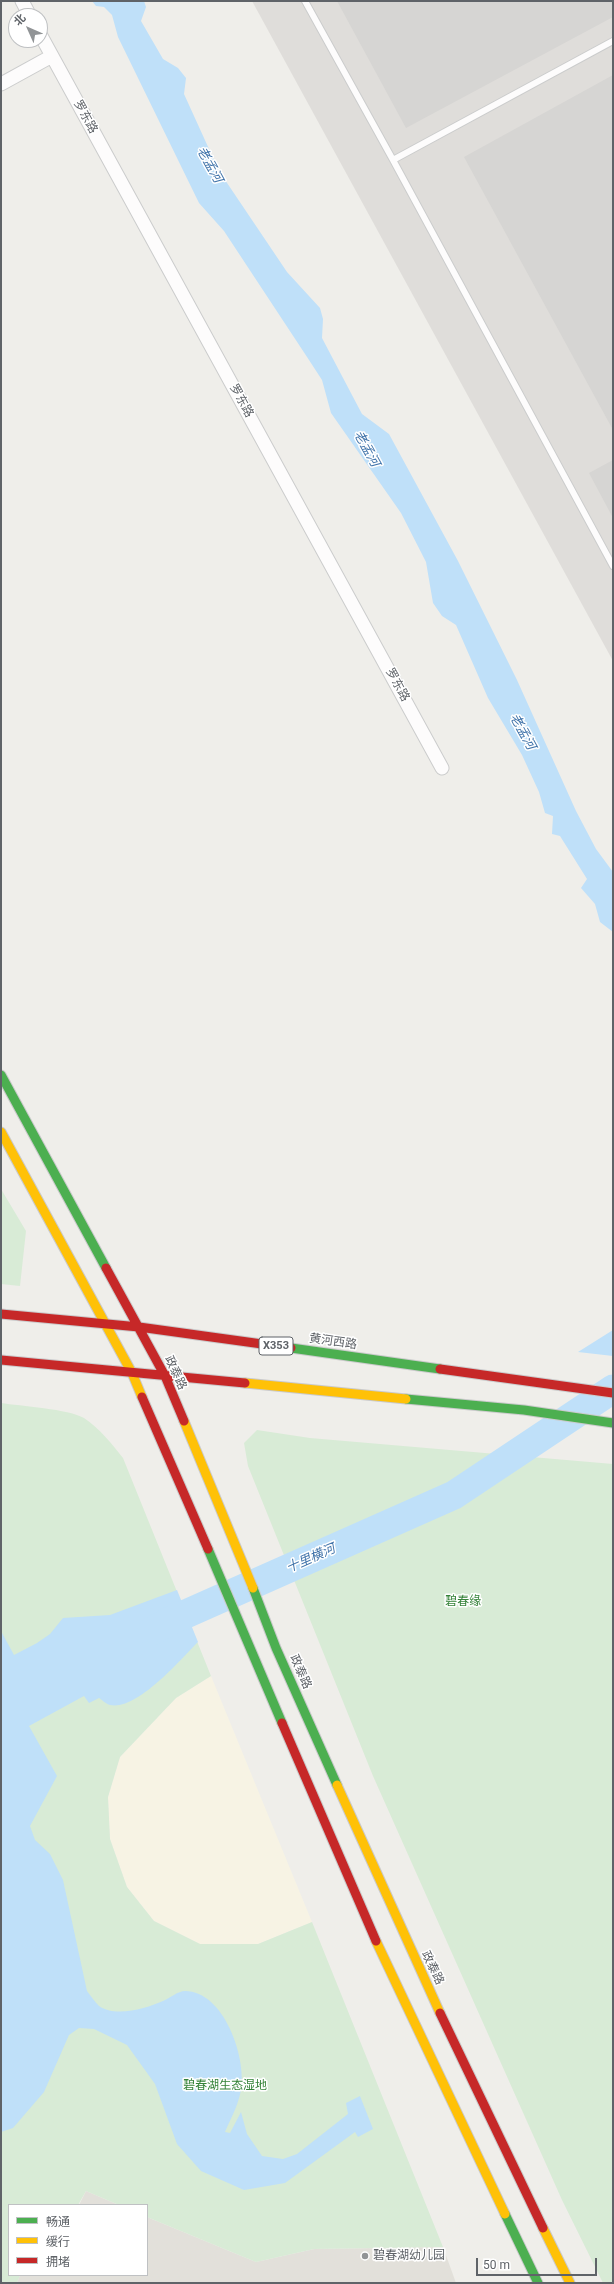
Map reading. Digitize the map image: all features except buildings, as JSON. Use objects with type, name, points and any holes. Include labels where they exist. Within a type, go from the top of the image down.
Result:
[{"type":"main road","name":"政泰路","points":[[1,1075],[165,1376],[238,1547],[276,1648],[409,1948],[570,2283]]},
{"type":"main road","points":[[1,1132],[132,1373],[255,1664],[383,1958],[538,2283]]},
{"type":"main road","name":"黄河西路","points":[[1,1314],[139,1327],[613,1393]]},
{"type":"main road","points":[[1,1360],[524,1410],[613,1422]]},
{"type":"street","name":"罗东路","points":[[48,48],[442,768]]},
{"type":"street","points":[[1,84],[52,56]]},
{"type":"lane","points":[[305,1],[613,566]]},
{"type":"lane","points":[[393,160],[613,41]]},
{"type":"shaded area","points":[[252,1],[613,1],[613,661]]},
{"type":"shaded area","points":[[211,1676],[312,1922],[258,1944],[200,1944],[154,1921],[127,1887],[110,1839],[108,1797],[120,1757],[176,1698]]},
{"type":"shaded area","points":[[86,2191],[117,2204],[80,2204]]},
{"type":"shaded area","name":"碧春湖幼儿园","points":[[148,2217],[256,2262],[314,2249],[443,2247],[456,2283],[17,2283],[20,2276],[148,2276]]},
{"type":"green space","points":[[1,1189],[26,1231],[20,1286],[1,1284]]},
{"type":"green space","name":"碧春湖生态湿地","points":[[1,1403],[56,1410],[84,1418],[100,1431],[123,1458],[211,1676],[176,1698],[120,1757],[108,1797],[110,1839],[127,1887],[154,1921],[200,1944],[258,1944],[312,1922],[443,2247],[314,2249],[256,2262],[148,2217],[148,2204],[117,2204],[86,2191],[79,2204],[8,2204],[8,2276],[20,2276],[17,2283],[1,2283]]},
{"type":"green space","name":"碧春缘","points":[[257,1430],[310,1438],[613,1464],[613,2283],[603,2283],[562,2200],[373,1776],[248,1466],[244,1443]]},
{"type":"water","name":"老孟河","points":[[92,1],[144,1],[146,7],[141,21],[163,59],[178,68],[186,78],[184,94],[219,171],[287,272],[320,308],[323,319],[322,338],[362,414],[389,434],[458,561],[517,680],[576,811],[596,849],[613,872],[613,932],[600,922],[595,904],[581,888],[587,879],[560,836],[552,834],[553,816],[545,813],[539,792],[522,755],[488,698],[456,625],[442,616],[433,603],[426,562],[401,513],[331,413],[322,380],[309,360],[224,231],[199,203],[118,37],[112,15],[104,7],[96,6]]},
{"type":"water","points":[[613,1330],[613,1356],[578,1352]]},
{"type":"water","points":[[177,1590],[198,1642],[170,1671],[145,1692],[133,1700],[121,1705],[110,1705],[99,1698],[89,1703],[84,1696],[29,1726],[57,1776],[30,1826],[35,1840],[50,1854],[63,1880],[87,1991],[99,2006],[106,2010],[123,2012],[131,2011],[156,2004],[177,1993],[185,1991],[199,1994],[211,2002],[230,2028],[240,2061],[242,2077],[238,2101],[225,2132],[230,2133],[241,2112],[247,2134],[262,2156],[283,2159],[297,2154],[348,2114],[346,2103],[360,2096],[373,2129],[358,2137],[355,2132],[285,2183],[244,2190],[201,2171],[177,2144],[155,2084],[127,2045],[94,2029],[79,2028],[69,2035],[44,2092],[13,2128],[1,2132],[1,1631],[14,1655],[37,1643],[50,1634],[63,1618],[110,1615]]},
{"type":"waterway","name":"十里横河","points":[[152,1631],[170,1621],[454,1495],[613,1389]]},
{"type":"traffic: fast","points":[[1,1075],[106,1268]]},
{"type":"traffic: fast","points":[[291,1348],[440,1369]]},
{"type":"traffic: fast","points":[[406,1399],[524,1410],[613,1423]]},
{"type":"traffic: fast","points":[[208,1549],[282,1723]]},
{"type":"traffic: fast","points":[[253,1588],[276,1648],[337,1785]]},
{"type":"traffic: fast","points":[[505,2214],[538,2283]]},
{"type":"traffic: slow","points":[[1,1132],[132,1373],[142,1397]]},
{"type":"traffic: slow","points":[[245,1383],[406,1399]]},
{"type":"traffic: slow","points":[[184,1421],[253,1588]]},
{"type":"traffic: slow","points":[[337,1785],[440,2013]]},
{"type":"traffic: slow","points":[[376,1941],[505,2214]]},
{"type":"traffic: slow","points":[[543,2228],[570,2283]]},
{"type":"traffic: jam","points":[[106,1268],[165,1376],[184,1421]]},
{"type":"traffic: jam","points":[[1,1314],[139,1327],[291,1348]]},
{"type":"traffic: jam","points":[[1,1360],[245,1383]]},
{"type":"traffic: jam","points":[[440,1369],[613,1393]]},
{"type":"traffic: jam","points":[[142,1397],[208,1549]]},
{"type":"traffic: jam","points":[[282,1723],[376,1941]]},
{"type":"traffic: jam","points":[[440,2013],[543,2228]]},
{"type":"place","name":"碧春湖幼儿园","points":[[365,2256]]}]
